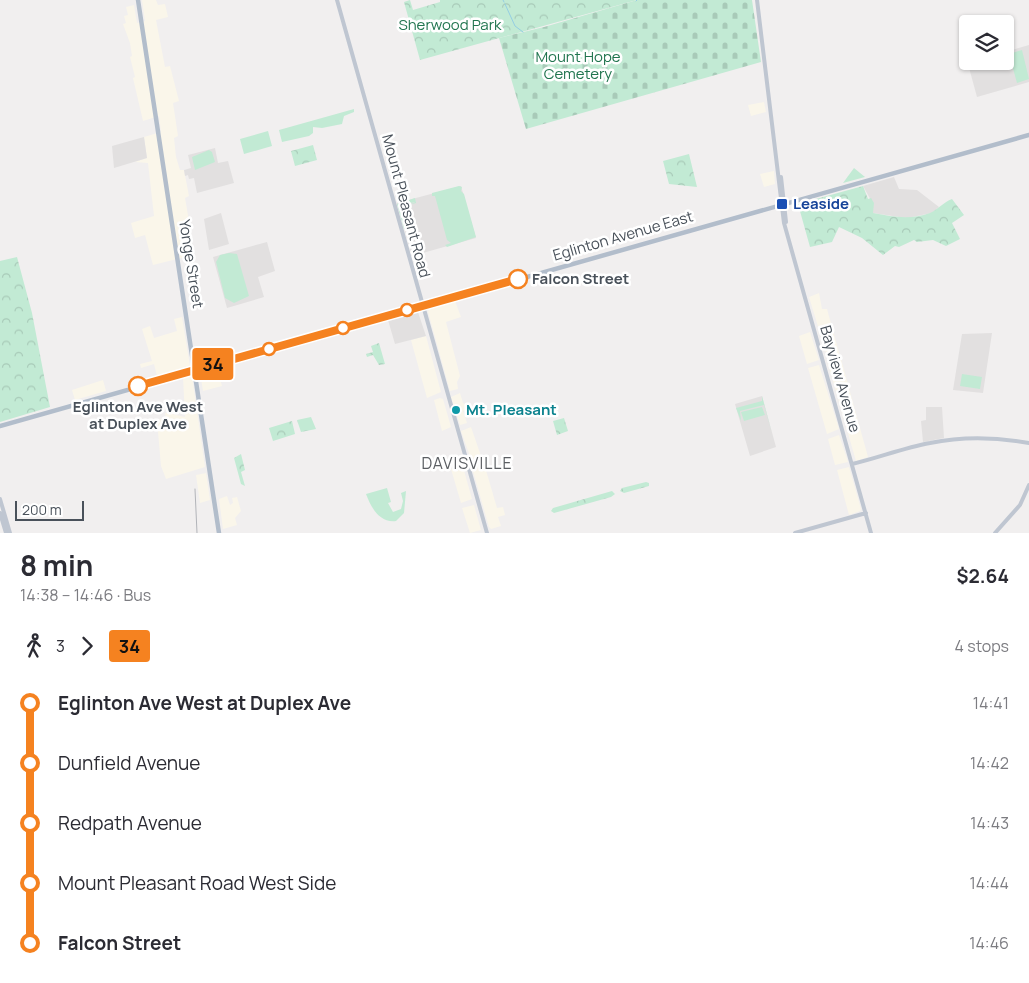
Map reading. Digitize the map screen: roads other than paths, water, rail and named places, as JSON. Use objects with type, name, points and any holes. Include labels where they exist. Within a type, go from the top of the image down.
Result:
[{"type":"main road","name":"Yonge Street","points":[[138,0],[219,533]]},
{"type":"main road","name":"Mount Pleasant Road","points":[[337,0],[487,533]]},
{"type":"main road","name":"Bayview Avenue","points":[[757,0],[787,230],[871,533]]},
{"type":"main road","name":"Eglinton Avenue East","points":[[0,426],[1029,135]]},
{"type":"main road","points":[[852,464],[929,443],[948,440],[988,438],[1029,444]]},
{"type":"main road","points":[[995,533],[1020,505],[1029,486]]},
{"type":"main road","points":[[0,499],[10,533]]},
{"type":"main road","points":[[0,513],[6,533]]},
{"type":"main road","points":[[795,533],[866,513]]},
{"type":"waterway","points":[[505,4],[515,26],[523,32]]},
{"type":"railway","points":[[195,489],[197,533]]},
{"type":"place","name":"Leaside","points":[[782,204]]},
{"type":"place","name":"Falcon Street","points":[[518,279]]},
{"type":"place","name":"Eglinton Ave West at Duplex Ave","points":[[138,386]]},
{"type":"place","name":"Mt. Pleasant","points":[[456,410]]},
{"type":"district","name":"DAVISVILLE","points":[[467,463]]},
{"type":"park label","name":"Sherwood Park","points":[[450,25]]},
{"type":"park label","name":"Mount Hope Cemetery","points":[[578,66]]}]
